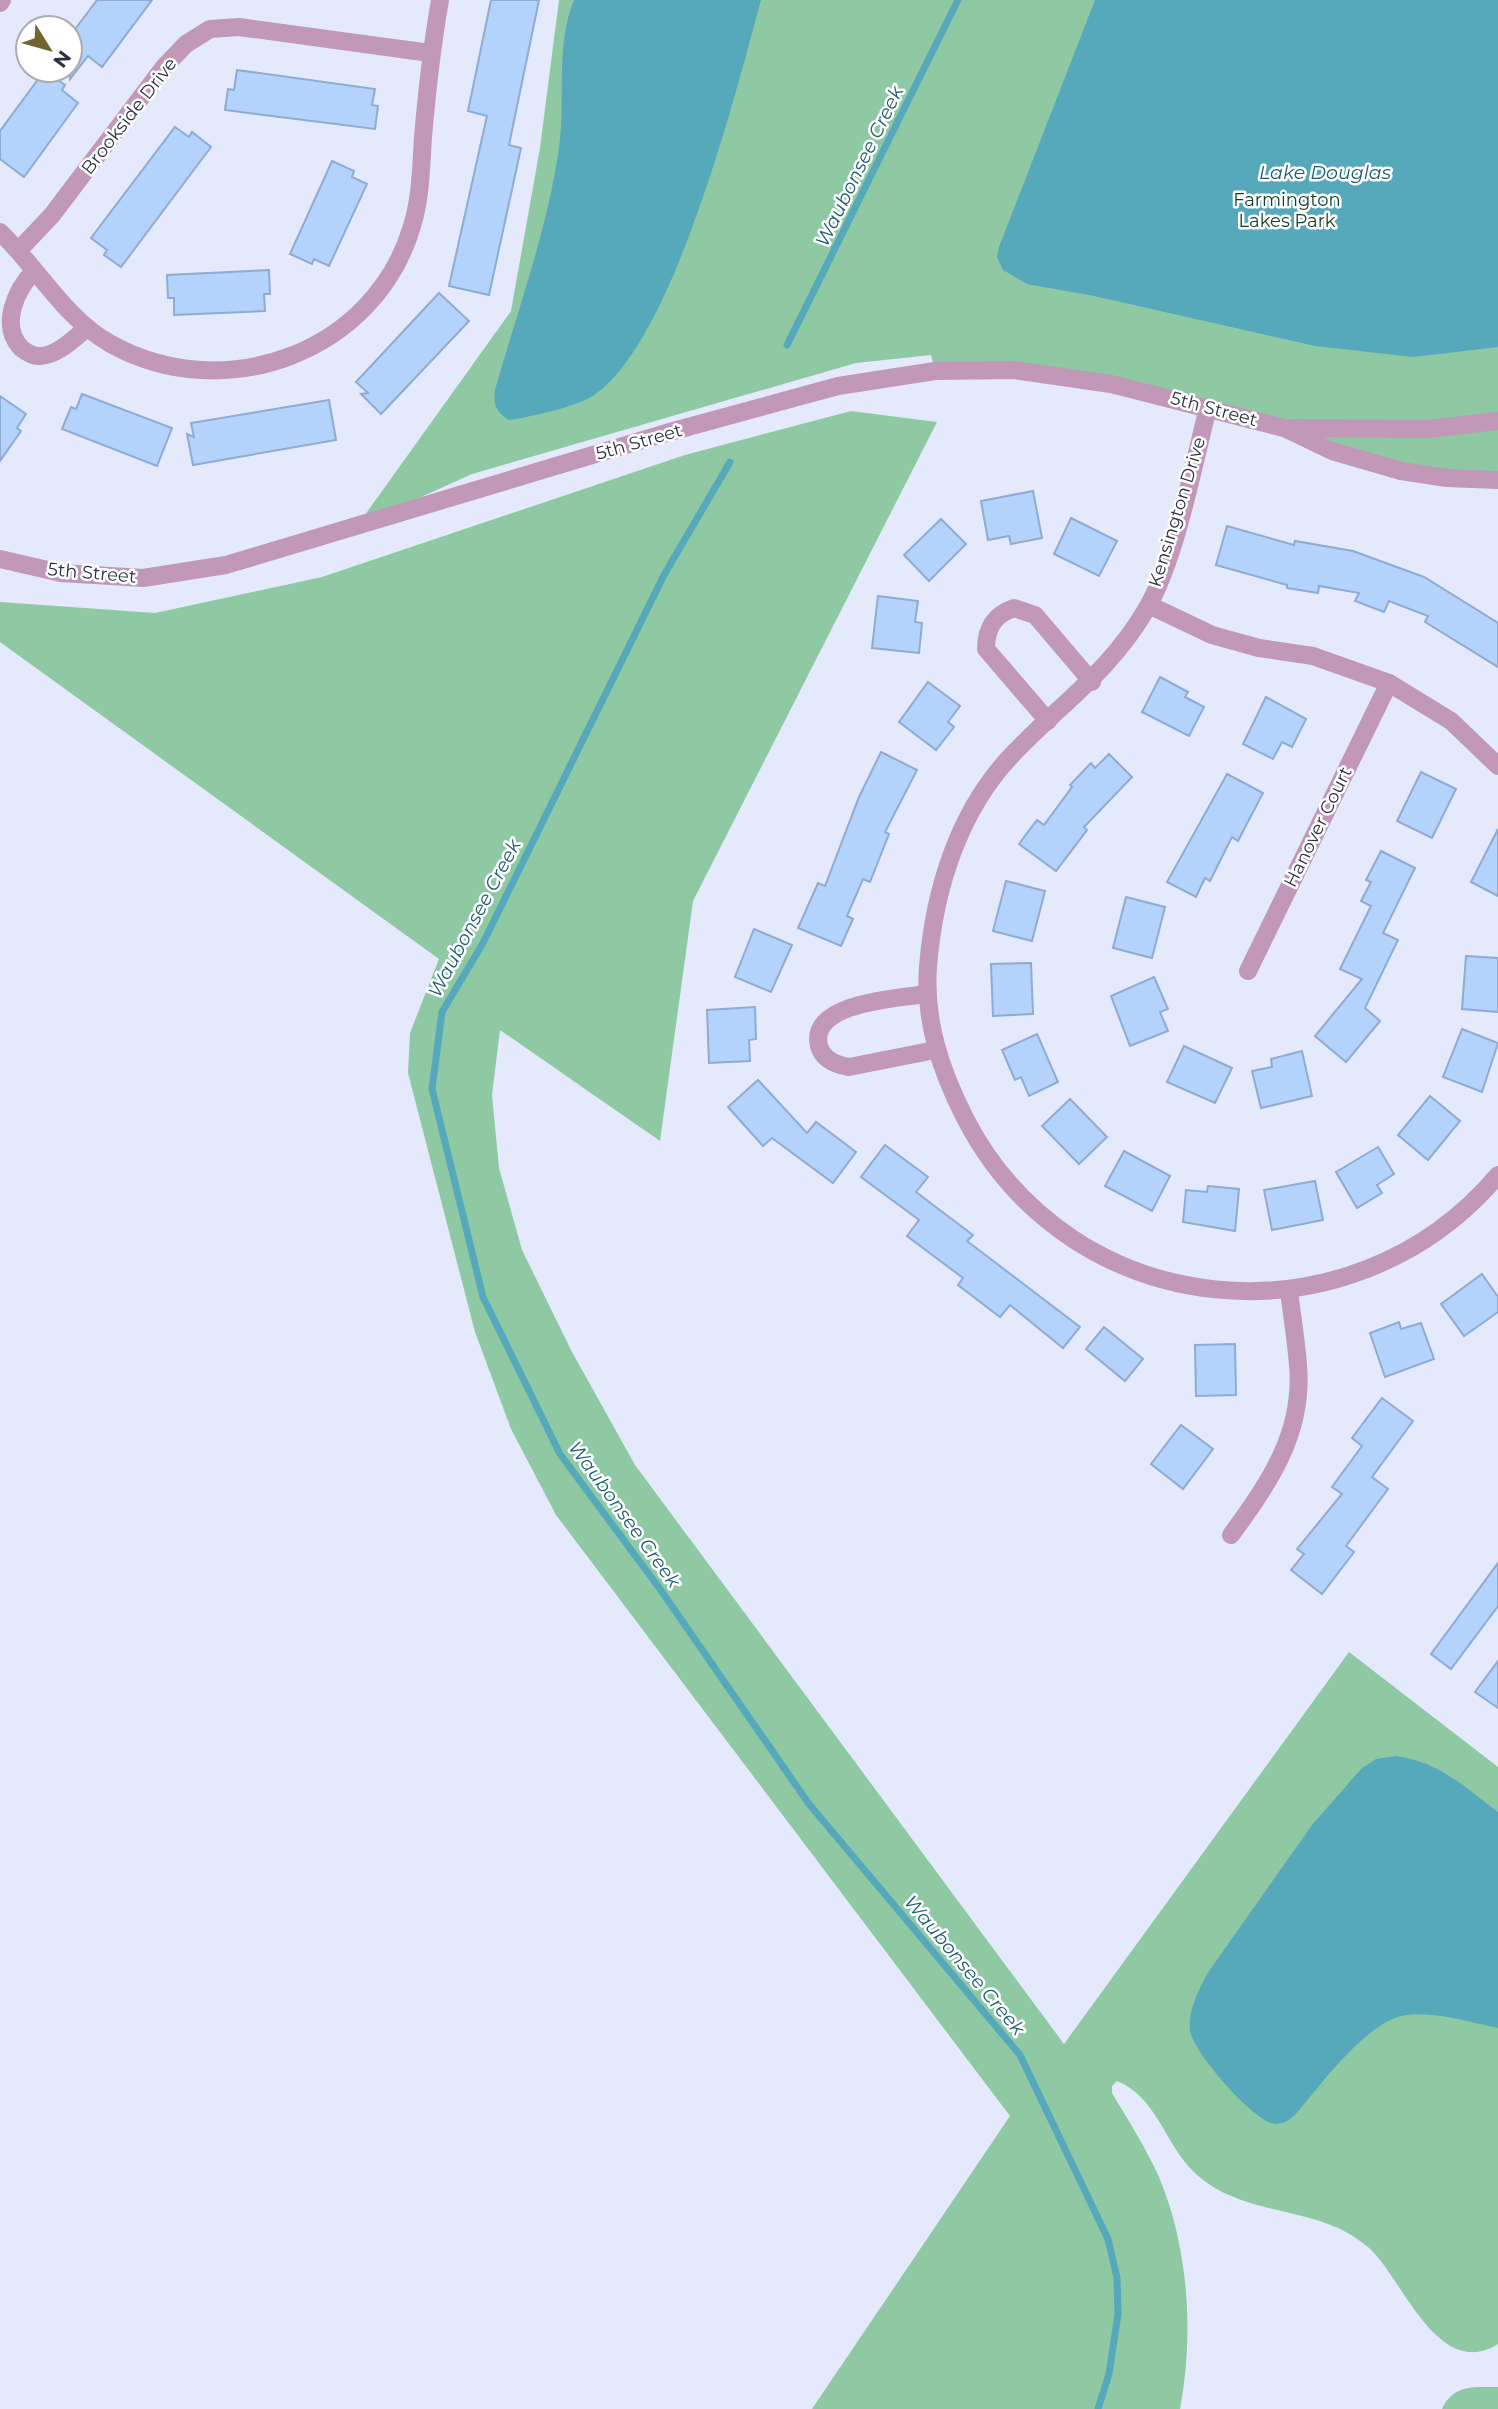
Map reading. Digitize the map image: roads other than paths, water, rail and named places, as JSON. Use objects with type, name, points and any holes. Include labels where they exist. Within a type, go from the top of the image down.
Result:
[{"type":"street","points":[[0,232],[87,328],[110,344],[152,364],[209,372],[270,364],[320,342],[351,320],[374,299],[388,278],[412,226],[419,195],[430,53],[440,0]]},
{"type":"street","name":"Brookside Drive","points":[[19,250],[87,172],[164,67],[186,44],[210,29],[239,27],[430,53]]},
{"type":"street","points":[[34,271],[16,290],[7,305],[4,320],[7,333],[17,346],[33,355],[42,356],[67,344],[87,328]]},
{"type":"street","name":"5th Street","points":[[0,559],[61,573],[143,578],[226,565],[666,433],[825,390],[935,371],[1013,370],[1111,384],[1284,428],[1332,451],[1401,471],[1447,478],[1498,480]]},
{"type":"street","name":"Kensington Drive","points":[[1208,408],[1181,511],[1149,605],[1128,637],[1092,682],[1002,766],[961,833],[944,874],[934,911],[928,994],[935,1050],[954,1097],[992,1162],[1021,1198],[1073,1239],[1125,1267],[1170,1282],[1229,1292],[1289,1291],[1347,1277],[1393,1259],[1451,1223],[1479,1198],[1498,1175]]},
{"type":"street","name":"5th Street","points":[[1284,428],[1428,429],[1498,421]]},
{"type":"street","points":[[1149,605],[1212,635],[1259,648],[1313,656],[1389,683],[1451,721],[1498,766]]},
{"type":"street","points":[[1048,721],[986,649],[988,629],[995,619],[1014,608],[1035,615],[1092,682]]},
{"type":"street","name":"Hanover Court","points":[[1248,971],[1389,683]]},
{"type":"street","points":[[928,994],[846,1008],[828,1019],[819,1032],[818,1043],[821,1052],[836,1065],[849,1067],[935,1050]]},
{"type":"street","points":[[1231,1535],[1273,1476],[1293,1428],[1298,1366],[1289,1291]]},
{"type":"water","points":[[574,0],[761,0],[718,153],[697,215],[674,274],[648,327],[621,370],[591,397],[552,411],[509,420],[496,408],[495,390],[540,240],[554,179],[561,129],[565,36]]},
{"type":"water","name":"Lake Douglas","points":[[1095,0],[1498,0],[1498,347],[1413,357],[1315,346],[1094,296],[1027,284],[1003,270],[997,257],[999,247]]},
{"type":"water","points":[[1396,1756],[1438,1770],[1498,1812],[1498,2028],[1429,2014],[1392,2019],[1361,2041],[1293,2117],[1279,2124],[1266,2121],[1240,2100],[1201,2054],[1190,2030],[1194,2001],[1207,1974],[1312,1825],[1361,1769],[1376,1759]]},
{"type":"waterway","name":"Waubonsee Creek","points":[[787,345],[958,0]]},
{"type":"waterway","name":"Waubonsee Creek","points":[[730,462],[664,575],[483,943],[442,1012],[432,1089],[483,1297],[560,1454],[660,1589],[809,1804],[1020,2055],[1108,2239],[1117,2278],[1118,2314],[1109,2374],[1098,2409]]},
{"type":"park label","name":"Farmington Lakes Park","points":[[1287,210]]}]
